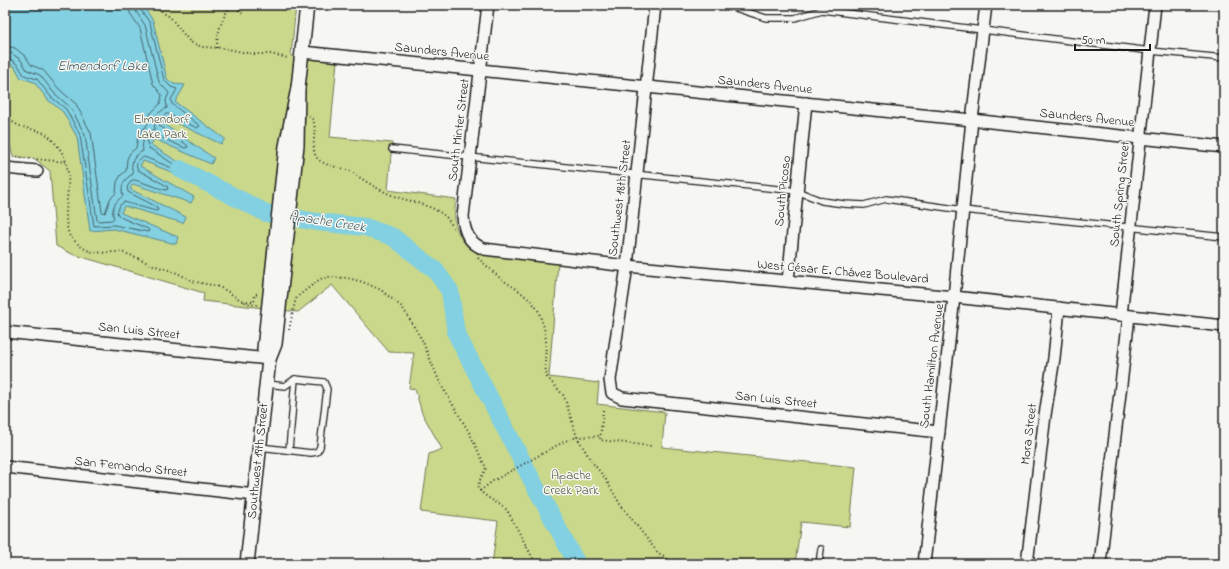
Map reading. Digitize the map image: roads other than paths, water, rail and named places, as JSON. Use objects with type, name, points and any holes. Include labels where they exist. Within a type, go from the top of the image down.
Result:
[{"type":"street","name":"Southwest 19th Street","points":[[247,564],[269,359],[275,344],[279,255],[287,185],[297,145],[298,88],[307,5]]},
{"type":"street","name":"South Minter Street","points":[[466,234],[463,216],[488,5]]},
{"type":"street","name":"Southwest 18th Street","points":[[612,393],[610,380],[627,266],[656,5]]},
{"type":"street","name":"South Hamilton Avenue","points":[[924,564],[972,120],[986,5]]},
{"type":"street","name":"South Spring Street","points":[[1100,564],[1125,316],[1130,227],[1155,5]]},
{"type":"street","name":"Saunders Avenue","points":[[302,52],[1224,147]]},
{"type":"street","name":"South Picoso","points":[[788,281],[806,103]]},
{"type":"street","points":[[5,168],[37,171]]},
{"type":"street","name":"West César E. Chávez Boulevard","points":[[466,234],[478,247],[495,251],[627,266],[954,297],[1224,326]]},
{"type":"street","name":"Mora Street","points":[[1027,564],[1045,415],[1054,358],[1059,308]]},
{"type":"street","name":"San Luis Street","points":[[5,332],[269,359]]},
{"type":"street","name":"San Luis Street","points":[[612,393],[622,398],[939,432]]},
{"type":"street","name":"San Fernando Street","points":[[5,467],[255,495]]},
{"type":"lane","points":[[726,5],[766,18],[795,18],[822,10],[1151,51],[1224,58]]},
{"type":"lane","points":[[392,149],[637,176],[797,191],[822,201],[844,204],[864,205],[886,199],[963,210],[1224,237]]},
{"type":"lane","points":[[260,447],[317,452],[320,447],[327,389],[324,382],[295,379],[285,386],[267,384]]},
{"type":"lane","points":[[289,450],[295,379]]},
{"type":"lane","points":[[819,564],[821,549]]},
{"type":"water","name":"Elmendorf Lake","points":[[5,5],[143,5],[153,21],[167,79],[174,84],[185,85],[175,102],[225,139],[221,144],[166,118],[162,123],[214,158],[211,164],[154,139],[151,145],[203,177],[200,183],[143,161],[140,166],[194,197],[191,203],[133,184],[130,189],[186,217],[183,223],[124,206],[121,213],[178,237],[176,244],[114,229],[90,231],[77,137],[63,112],[48,100],[34,82],[21,78],[15,67],[5,60]]},
{"type":"waterway","name":"Apache Creek","points":[[180,169],[266,213],[317,222],[365,227],[393,237],[435,270],[450,291],[456,333],[577,564]]},
{"type":"park label","name":"Elmendorf Lake Park","points":[[162,126]]},
{"type":"park label","name":"Apache Creek Park","points":[[571,482]]}]
